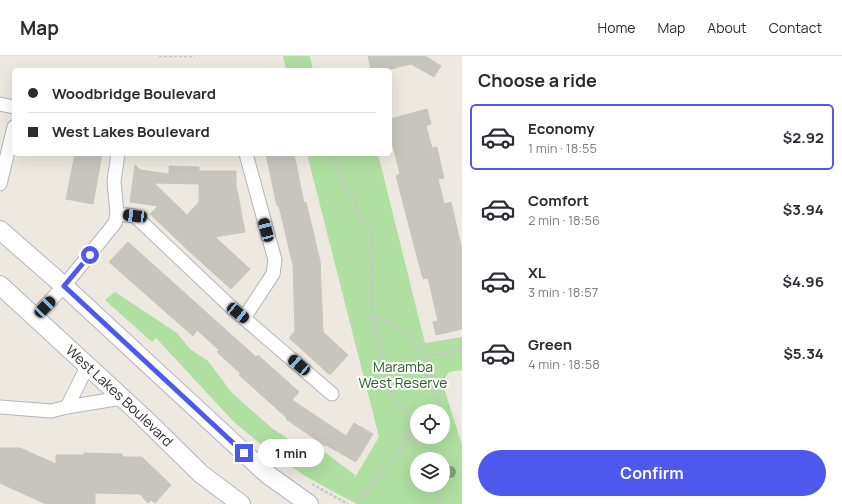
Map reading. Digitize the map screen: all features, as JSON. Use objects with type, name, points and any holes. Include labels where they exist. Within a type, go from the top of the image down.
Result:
[{"type":"main road","points":[[0,230],[64,286],[267,474],[309,504]]},
{"type":"main road","name":"West Lakes Boulevard","points":[[0,285],[87,365],[201,474],[241,504]]},
{"type":"street","points":[[0,104],[12,107]]},
{"type":"street","points":[[0,184],[12,136]]},
{"type":"street","points":[[35,317],[64,286],[115,223],[117,214],[114,181],[118,156]]},
{"type":"street","points":[[244,318],[273,274],[275,260],[247,156]]},
{"type":"street","points":[[117,214],[135,216],[231,307],[332,394]]},
{"type":"street","points":[[67,407],[87,365]]},
{"type":"street","points":[[0,407],[51,411],[122,398]]},
{"type":"path","points":[[159,56],[195,56]]},
{"type":"path","points":[[299,56],[302,68]]},
{"type":"path","points":[[331,156],[371,237],[373,318],[391,391],[408,417],[409,427],[406,437],[399,450],[356,504]]},
{"type":"path","points":[[373,318],[384,320],[400,330],[422,350],[426,357],[438,404]]},
{"type":"path","points":[[426,357],[462,349]]},
{"type":"path","points":[[406,437],[410,439]]},
{"type":"path","points":[[424,444],[426,452]]},
{"type":"path","points":[[437,492],[441,504]]},
{"type":"green space","points":[[283,56],[310,56],[313,68],[286,68]]},
{"type":"green space","name":"Maramba West Reserve","points":[[308,156],[378,156],[425,343],[462,337],[462,370],[449,372],[442,382],[449,404],[410,404],[410,444],[450,444],[450,407],[462,445],[462,504],[358,504],[305,476],[270,452],[234,422],[156,338],[152,342],[105,300],[115,292],[177,333],[190,349],[208,361],[232,393],[273,429],[314,458],[318,452],[326,453],[355,475],[354,479],[379,437]]},
{"type":"building","points":[[368,56],[425,56],[441,66],[434,77],[411,64],[392,69],[371,68]]},
{"type":"building","points":[[427,109],[431,124],[426,126],[432,148],[437,147],[444,178],[438,179],[444,204],[451,202],[462,250],[462,329],[436,335],[433,322],[438,321],[428,278],[423,279],[396,176],[400,174],[392,142],[392,118]]},
{"type":"building","points":[[75,156],[102,156],[93,204],[66,199]]},
{"type":"building","points":[[266,156],[294,156],[304,203],[306,202],[320,261],[323,332],[348,355],[330,375],[289,338],[295,331],[293,265],[279,206],[277,206]]},
{"type":"building","points":[[135,165],[140,170],[169,174],[169,166],[199,167],[199,171],[236,171],[236,185],[245,232],[215,237],[250,269],[231,289],[150,214],[158,206],[130,202]],"holes":[[[154,183],[199,184],[199,202],[187,215]]]},
{"type":"building","points":[[128,242],[256,357],[258,355],[299,392],[292,400],[346,436],[354,423],[373,434],[356,462],[326,445],[325,446],[286,419],[287,418],[239,375],[241,374],[217,352],[219,350],[197,330],[193,336],[109,262]]},
{"type":"building","points":[[0,448],[20,448],[56,464],[56,455],[84,455],[84,453],[122,454],[122,457],[142,457],[171,485],[155,503],[151,500],[148,503],[140,494],[95,493],[95,504],[46,504],[0,483]]},
{"type":"route","points":[[90,255],[64,286],[244,453]]}]
